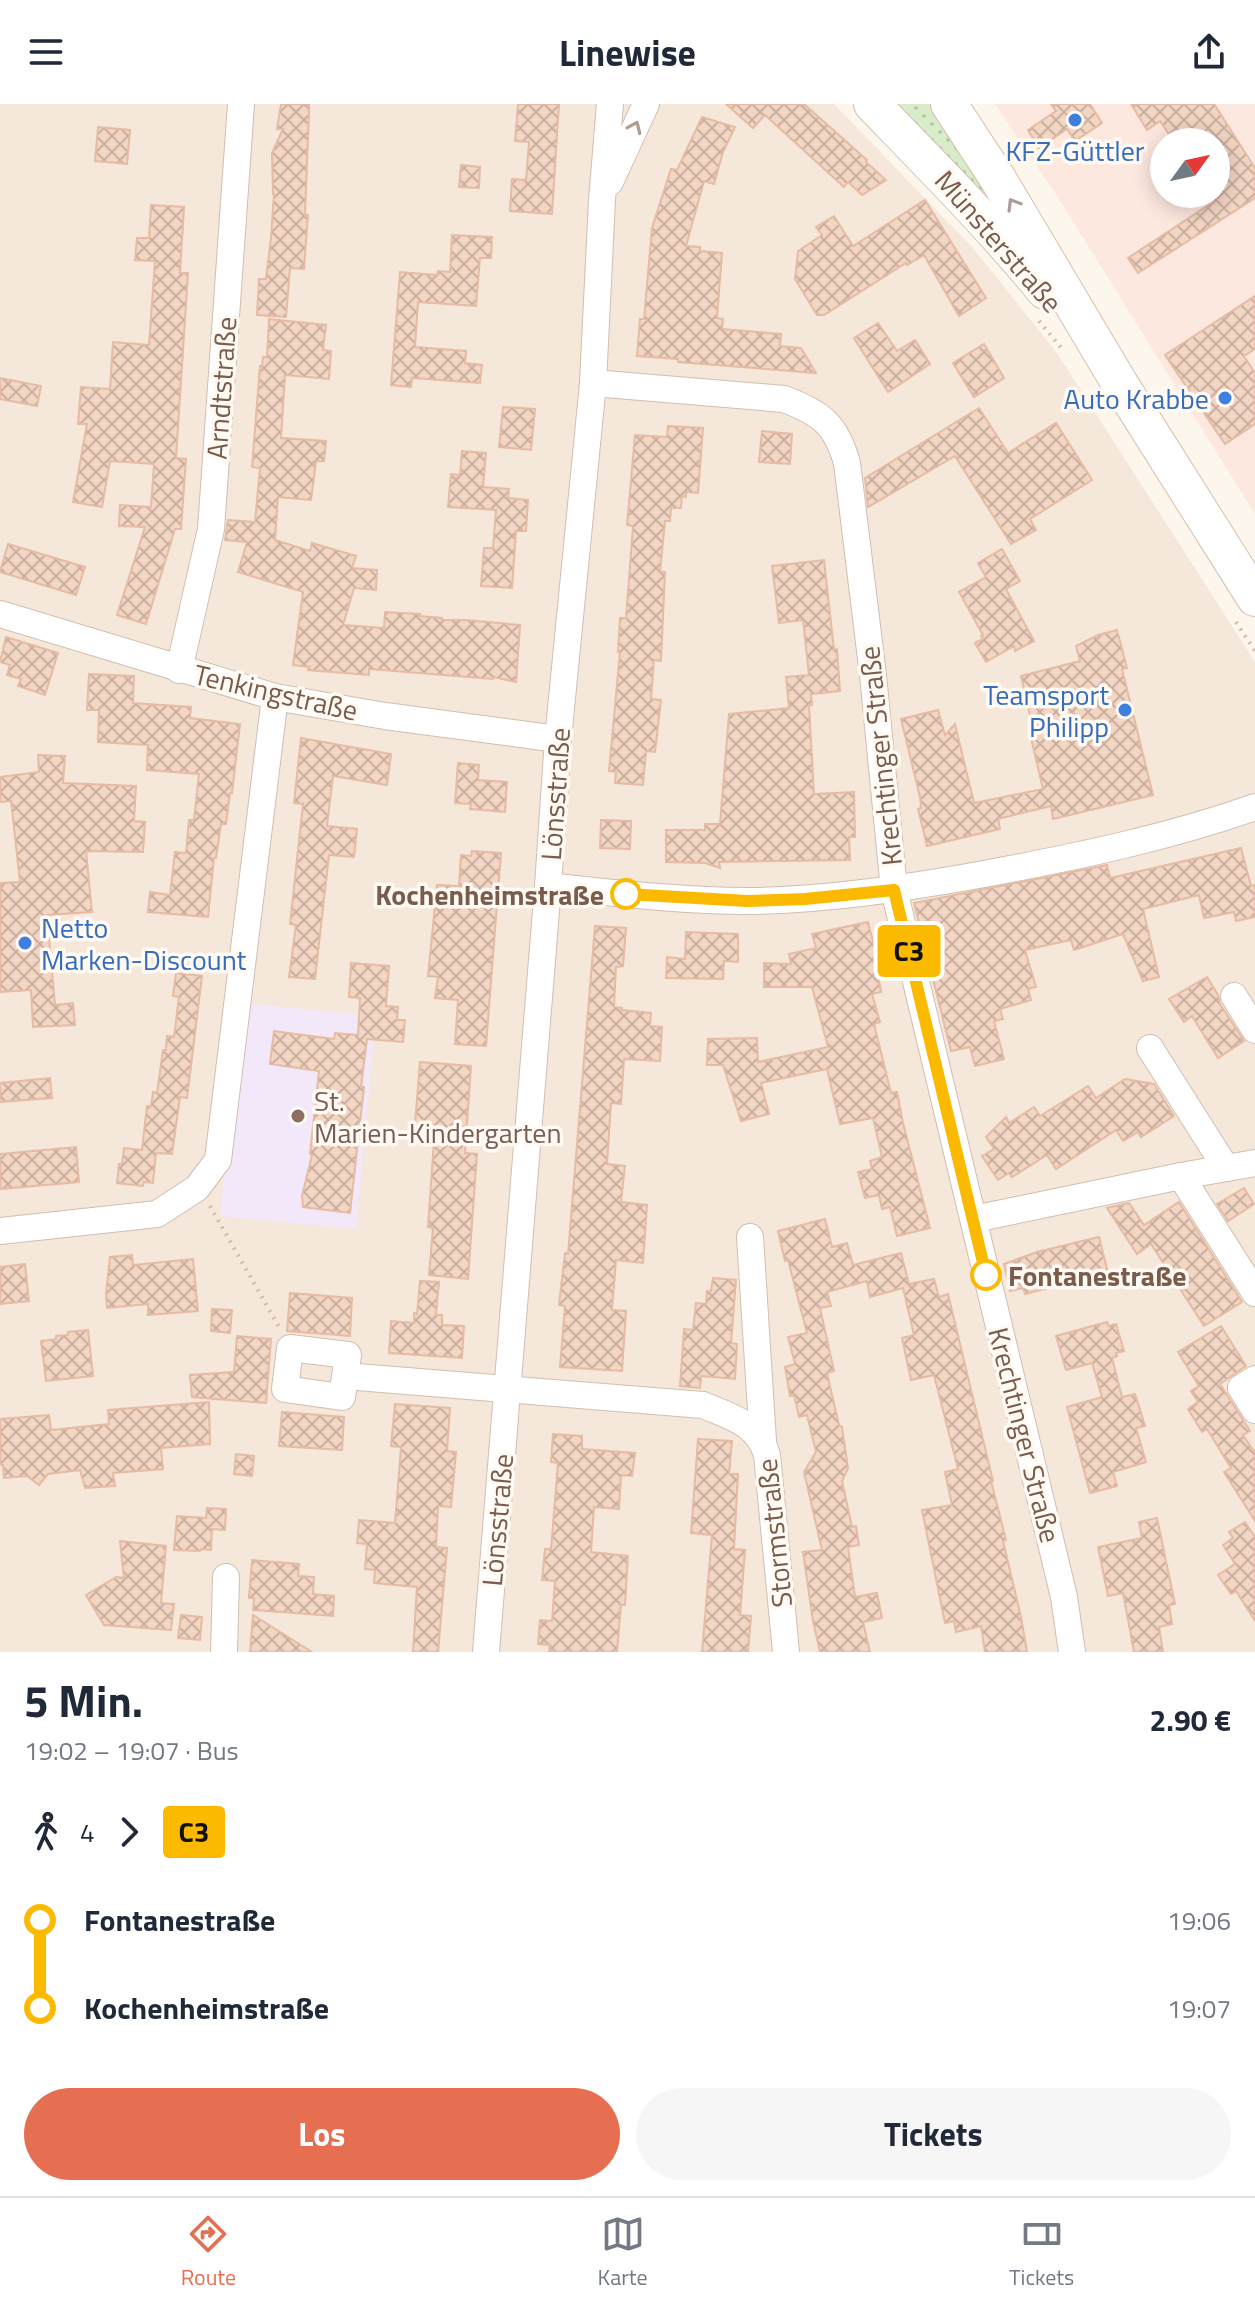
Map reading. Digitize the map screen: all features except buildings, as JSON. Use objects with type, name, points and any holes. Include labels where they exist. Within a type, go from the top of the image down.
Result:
[{"type":"main road","name":"Münsterstraße","points":[[872,104],[1022,263],[1120,384]]},
{"type":"main road","name":"Münsterstraße","points":[[949,104],[998,179],[1120,384],[1244,607]]},
{"type":"street","name":"Arndtstraße","points":[[179,670],[211,529],[241,104]]},
{"type":"street","name":"Lönsstraße","points":[[486,1652],[558,739],[593,383],[610,104]]},
{"type":"street","name":"Lönsstraße","points":[[602,200],[646,104]]},
{"type":"street","name":"Krechtinger Straße","points":[[593,383],[784,399],[825,419],[841,440],[847,463],[871,660],[894,890],[1064,1597],[1072,1652]]},
{"type":"street","name":"Tenkingstraße","points":[[0,614],[275,697],[385,716],[558,739]]},
{"type":"street","points":[[0,1231],[157,1214],[197,1188],[218,1160],[275,697]]},
{"type":"street","points":[[548,886],[687,899],[747,901],[894,890],[1052,861],[1181,831],[1255,807]]},
{"type":"street","points":[[1234,996],[1255,1030]]},
{"type":"street","points":[[1150,1048],[1226,1168]]},
{"type":"street","points":[[974,1219],[1255,1163]]},
{"type":"street","points":[[1181,1176],[1255,1293]]},
{"type":"street","points":[[750,1237],[763,1441]]},
{"type":"street","points":[[290,1348],[348,1355],[345,1376],[342,1397],[285,1389],[290,1348]]},
{"type":"street","points":[[345,1376],[508,1388]]},
{"type":"street","points":[[1255,1379],[1241,1388],[1255,1410]]},
{"type":"street","name":"Stormstraße","points":[[508,1388],[703,1405],[748,1425],[763,1441],[769,1471],[786,1652]]},
{"type":"street","points":[[224,1652],[226,1577]]},
{"type":"path","points":[[1035,316],[1072,363]]},
{"type":"path","points":[[1244,607],[1255,651]]},
{"type":"path","points":[[197,1188],[220,1222],[290,1348]]},
{"type":"shaded area","points":[[0,104],[834,104],[973,248],[1057,353],[1255,662],[1255,1652],[0,1652]]},
{"type":"shaded area","points":[[995,104],[1255,104],[1255,514],[1057,196]]},
{"type":"shaded area","name":"St. Marien-Kindergarten","points":[[240,1003],[376,1016],[356,1229],[220,1216]]},
{"type":"green space","points":[[891,104],[936,104],[1014,225]]},
{"type":"bus line","name":"C3","points":[[626,894],[747,901],[894,890],[986,1275]]},
{"type":"place","name":"KFZ-Güttler","points":[[1075,120]]},
{"type":"place","name":"Auto Krabbe","points":[[1225,398]]},
{"type":"place","name":"Teamsport Philipp","points":[[1125,710]]},
{"type":"place","name":"Kochenheimstraße","points":[[626,894]]},
{"type":"place","name":"Netto Marken-Discount","points":[[25,943]]},
{"type":"place","name":"St. Marien-Kindergarten","points":[[298,1116]]},
{"type":"place","name":"Fontanestraße","points":[[986,1275]]}]
